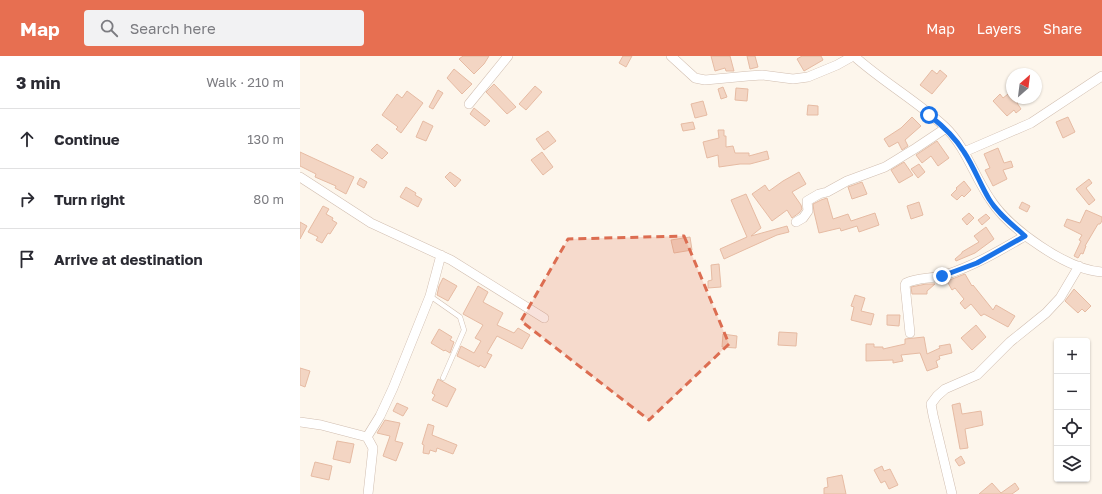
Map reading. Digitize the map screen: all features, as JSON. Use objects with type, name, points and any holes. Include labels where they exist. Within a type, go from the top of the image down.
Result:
[{"type":"street","points":[[469,104],[508,56]]},
{"type":"street","points":[[671,56],[694,78],[704,80],[748,76],[768,76],[793,79],[808,77],[854,56],[871,72],[946,128],[964,152],[979,182],[1002,216],[1025,236],[1060,257],[1079,266],[1102,272]]},
{"type":"street","points":[[964,152],[1031,122],[1102,76]]},
{"type":"street","points":[[796,222],[804,218],[808,211],[807,201],[811,197],[827,192],[847,181],[884,167],[946,128]]},
{"type":"street","points":[[300,176],[371,224],[460,265],[544,318]]},
{"type":"street","points":[[910,333],[905,285],[906,282],[942,276],[958,271],[977,263],[1025,236]]},
{"type":"street","points":[[367,437],[380,416],[393,388],[430,296],[441,255]]},
{"type":"street","points":[[952,494],[933,414],[932,404],[934,400],[945,389],[977,375],[1010,342],[1046,313],[1060,298],[1079,266]]},
{"type":"street","points":[[300,422],[321,425],[367,437],[373,448],[368,494]]},
{"type":"lane","points":[[430,296],[460,317],[464,330],[443,378]]},
{"type":"highlighted area","points":[[684,236],[729,344],[649,420],[521,321],[568,239]]},
{"type":"building","points":[[463,56],[489,56],[484,64],[474,74],[459,59]]},
{"type":"building","points":[[623,56],[632,56],[626,67],[619,63]]},
{"type":"building","points":[[711,56],[730,56],[734,71],[726,71],[725,68],[715,71]]},
{"type":"building","points":[[747,56],[755,56],[758,67],[750,69]]},
{"type":"building","points":[[802,56],[821,56],[823,60],[804,71],[797,59]]},
{"type":"building","points":[[454,69],[472,84],[462,94],[447,78]]},
{"type":"building","points":[[932,70],[937,74],[940,70],[947,76],[932,94],[920,85]]},
{"type":"building","points":[[494,84],[516,107],[507,114],[486,92]]},
{"type":"building","points":[[535,86],[542,92],[526,110],[519,104]]},
{"type":"building","points":[[723,87],[727,97],[721,99],[718,89]]},
{"type":"building","points":[[736,88],[748,89],[747,101],[735,100]]},
{"type":"building","points":[[438,90],[443,93],[433,109],[429,107]]},
{"type":"building","points":[[407,91],[423,103],[401,133],[396,129],[398,127],[382,115],[397,94],[402,98]]},
{"type":"building","points":[[1000,94],[1003,98],[1006,96],[1006,104],[1018,104],[1021,109],[1016,113],[1014,110],[1007,116],[993,101]]},
{"type":"building","points":[[703,101],[707,115],[695,118],[691,104]]},
{"type":"building","points":[[808,105],[818,106],[818,115],[807,115]]},
{"type":"building","points":[[474,108],[490,121],[485,126],[470,114]]},
{"type":"building","points":[[912,117],[921,126],[905,140],[908,146],[902,150],[898,142],[889,147],[884,139],[901,128]]},
{"type":"building","points":[[1068,117],[1075,132],[1063,138],[1056,122]]},
{"type":"building","points":[[423,121],[433,126],[426,141],[416,137]]},
{"type":"building","points":[[693,122],[695,129],[683,131],[681,124]]},
{"type":"building","points":[[718,130],[724,130],[724,136],[726,136],[726,147],[733,146],[735,153],[749,153],[749,156],[767,151],[769,159],[750,164],[719,167],[718,155],[707,158],[703,142],[719,138]]},
{"type":"building","points":[[548,131],[556,141],[544,150],[536,139]]},
{"type":"building","points":[[937,141],[949,158],[938,166],[931,156],[922,163],[916,155]]},
{"type":"building","points":[[377,144],[388,153],[382,159],[371,150]]},
{"type":"building","points":[[998,148],[1004,163],[1011,161],[1013,167],[1003,170],[1007,179],[993,186],[985,170],[990,168],[984,154]]},
{"type":"building","points":[[300,152],[354,177],[346,194],[335,188],[336,186],[315,177],[316,174],[300,166]]},
{"type":"building","points":[[542,152],[553,167],[543,175],[531,160]]},
{"type":"building","points":[[904,162],[913,175],[899,183],[891,170]]},
{"type":"building","points":[[919,164],[925,172],[918,178],[911,169]]},
{"type":"building","points":[[450,172],[461,180],[455,187],[445,177]]},
{"type":"building","points":[[799,172],[806,184],[792,192],[802,209],[792,218],[787,210],[772,221],[752,194],[765,185],[769,191]]},
{"type":"building","points":[[360,178],[367,182],[364,188],[357,184]]},
{"type":"building","points":[[1089,179],[1092,183],[1086,188],[1095,200],[1089,205],[1076,189]]},
{"type":"building","points":[[964,181],[971,190],[964,197],[962,195],[957,200],[951,195]]},
{"type":"building","points":[[862,182],[867,194],[852,199],[848,187]]},
{"type":"building","points":[[406,187],[422,199],[418,207],[400,197]]},
{"type":"building","points":[[746,194],[761,228],[751,236],[787,226],[789,232],[777,235],[724,259],[720,249],[747,237],[731,200]]},
{"type":"building","points":[[827,198],[833,219],[848,214],[851,221],[875,213],[879,225],[859,232],[857,226],[841,231],[840,228],[819,233],[813,204]]},
{"type":"building","points":[[919,202],[923,215],[911,219],[907,206]]},
{"type":"building","points":[[1022,202],[1030,206],[1027,212],[1019,208]]},
{"type":"building","points":[[323,206],[329,209],[326,214],[333,218],[332,220],[337,223],[322,243],[316,240],[318,237],[308,232]]},
{"type":"building","points":[[1086,210],[1102,217],[1102,221],[1098,224],[1085,246],[1083,254],[1081,253],[1078,258],[1074,256],[1081,241],[1079,240],[1082,235],[1064,226],[1067,219],[1080,223]]},
{"type":"building","points":[[969,213],[974,218],[967,225],[962,219]]},
{"type":"building","points":[[986,214],[990,218],[982,225],[978,220]]},
{"type":"building","points":[[300,222],[307,226],[300,239]]},
{"type":"building","points":[[986,227],[994,239],[975,253],[956,261],[955,259],[962,252],[979,242],[974,236]]},
{"type":"building","points":[[690,237],[692,250],[674,253],[671,240]]},
{"type":"building","points":[[719,264],[721,287],[708,288],[708,281],[712,280],[711,265]]},
{"type":"building","points":[[965,274],[972,286],[973,285],[993,310],[996,305],[1015,316],[1008,327],[984,314],[981,316],[971,304],[965,309],[960,303],[964,299],[955,288],[952,290],[947,281]]},
{"type":"building","points":[[443,278],[457,286],[448,301],[437,295]]},
{"type":"building","points":[[935,284],[927,291],[927,294],[912,294],[911,287]]},
{"type":"building","points":[[478,286],[488,292],[483,302],[503,313],[497,325],[514,333],[518,328],[530,335],[522,349],[497,336],[487,353],[492,355],[485,368],[480,365],[479,367],[457,356],[461,346],[474,353],[481,341],[475,338],[483,325],[463,314]]},
{"type":"building","points":[[1074,289],[1091,306],[1085,312],[1082,309],[1078,313],[1065,301]]},
{"type":"building","points":[[855,295],[865,298],[861,311],[874,314],[871,325],[851,320],[854,307],[851,306]]},
{"type":"building","points":[[887,315],[900,315],[899,326],[887,325]]},
{"type":"building","points":[[976,325],[986,337],[972,350],[961,338]]},
{"type":"building","points":[[439,329],[452,337],[450,340],[454,342],[450,353],[431,343]]},
{"type":"building","points":[[779,332],[797,333],[796,346],[778,345]]},
{"type":"building","points":[[723,334],[737,336],[736,348],[722,347]]},
{"type":"building","points":[[924,337],[927,354],[940,348],[939,346],[950,344],[952,353],[939,356],[940,359],[936,361],[938,367],[927,371],[920,353],[901,355],[903,361],[893,363],[893,360],[866,361],[866,344],[874,344],[874,347],[883,347],[883,349],[905,344],[905,339]]},
{"type":"building","points":[[300,368],[310,371],[305,387],[300,385]]},
{"type":"building","points":[[438,379],[456,389],[447,407],[432,400],[435,395],[432,393]]},
{"type":"building","points":[[397,403],[408,408],[403,416],[393,411]]},
{"type":"building","points":[[960,403],[962,414],[981,411],[983,425],[965,429],[968,448],[960,449],[952,405]]},
{"type":"building","points":[[385,420],[400,423],[395,441],[403,443],[396,461],[383,456],[390,436],[377,433]]},
{"type":"building","points":[[428,424],[434,426],[432,435],[457,445],[453,454],[437,448],[436,452],[430,450],[429,454],[423,453],[424,445],[422,444]]},
{"type":"building","points":[[337,441],[354,444],[350,463],[333,459]]},
{"type":"building","points":[[961,456],[965,463],[959,466],[955,460]]},
{"type":"building","points":[[315,462],[332,466],[329,480],[311,476]]},
{"type":"building","points":[[882,466],[884,471],[890,469],[898,485],[889,489],[885,481],[881,483],[874,470]]},
{"type":"building","points":[[842,475],[846,494],[824,494],[824,488],[828,487],[827,478]]},
{"type":"building","points":[[992,483],[1001,493],[1015,483],[1019,489],[1012,494],[979,494]]},
{"type":"route","points":[[929,115],[946,128],[964,152],[994,206],[1002,216],[1025,236],[977,263],[942,276]]}]
